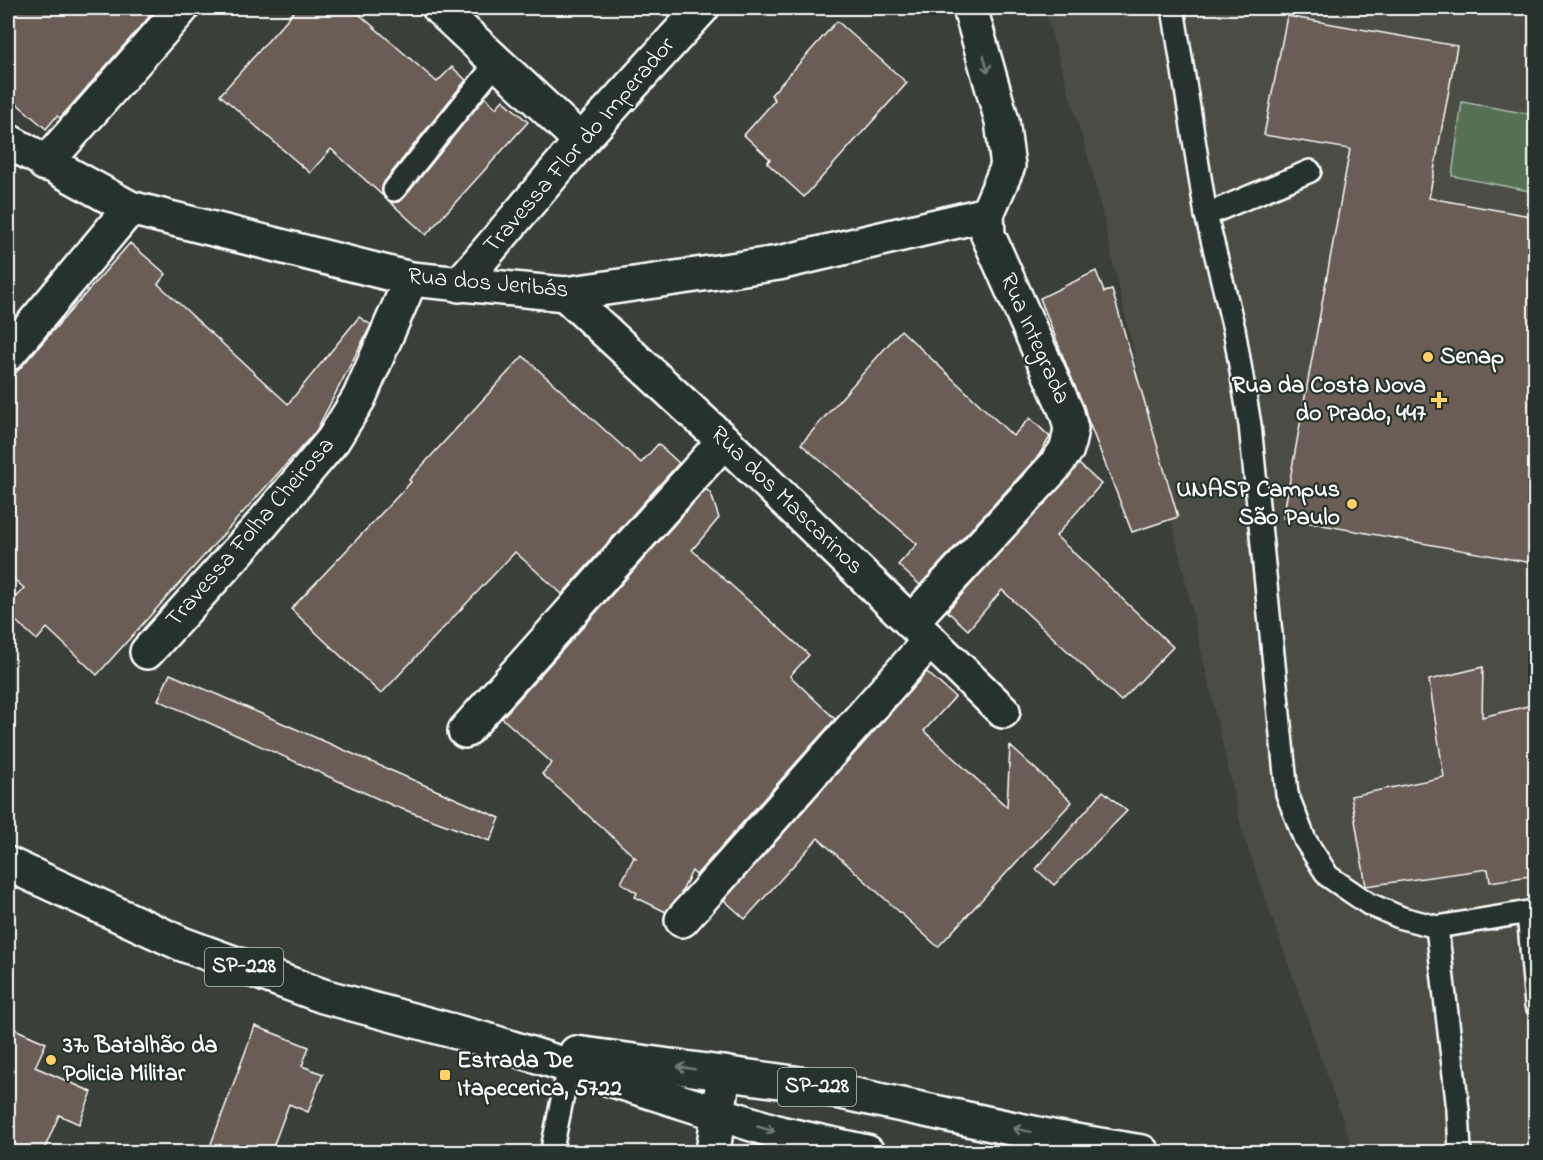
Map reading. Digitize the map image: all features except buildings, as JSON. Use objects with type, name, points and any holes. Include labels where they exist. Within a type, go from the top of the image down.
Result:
[{"type":"street","points":[[45,164],[182,8]]},
{"type":"street","points":[[439,8],[581,141]]},
{"type":"street","name":"Travessa Flor do Imperador","points":[[459,285],[581,141],[702,8]]},
{"type":"street","points":[[970,8],[1002,122],[1008,165],[987,214]]},
{"type":"street","name":"Rua dos Jeribás","points":[[8,141],[45,164],[130,208],[411,279],[565,294],[779,263],[987,214]]},
{"type":"street","points":[[8,354],[130,208]]},
{"type":"street","name":"Rua Integrada","points":[[682,920],[921,631],[1067,449],[1071,429],[1053,377],[993,248],[987,230],[987,214]]},
{"type":"street","name":"Travessa Folha Cheirosa","points":[[147,652],[259,528],[333,440],[359,398],[411,279]]},
{"type":"street","name":"Rua dos Mascarinos","points":[[565,294],[724,441],[1003,711]]},
{"type":"street","points":[[465,731],[724,441]]},
{"type":"street","name":"SP-228","points":[[8,864],[182,944],[323,996],[490,1041],[780,1133],[867,1152]]},
{"type":"street","name":"SP-228","points":[[490,1041],[808,1085],[1052,1137],[1142,1152]]},
{"type":"street","points":[[712,1152],[724,1073]]},
{"type":"lane","points":[[1173,8],[1206,215],[1234,329],[1250,425],[1287,794],[1305,840],[1328,876],[1369,904],[1402,918],[1437,927],[1532,911],[1536,1005]]},
{"type":"lane","points":[[394,190],[498,61]]},
{"type":"lane","points":[[1206,215],[1310,171]]},
{"type":"lane","points":[[1437,927],[1458,1110],[1460,1152]]},
{"type":"lane","points":[[552,1149],[569,1066]]},
{"type":"shaded area","name":"UNASP Campus São Paulo","points":[[1044,8],[1535,8],[1535,1152],[1354,1152],[1243,834],[1093,173]]},
{"type":"green space","points":[[1462,102],[1535,115],[1535,192],[1452,176]]},
{"type":"place","name":"Senap","points":[[1428,357]]},
{"type":"place","name":"Rua da Costa Nova do Prado, 447","points":[[1439,400]]},
{"type":"place","name":"UNASP Campus São Paulo","points":[[1352,504]]},
{"type":"place","name":"37º Batalhão da Policia Militar","points":[[51,1060]]},
{"type":"place","name":"Estrada De Itapecerica, 5722","points":[[445,1075]]}]
